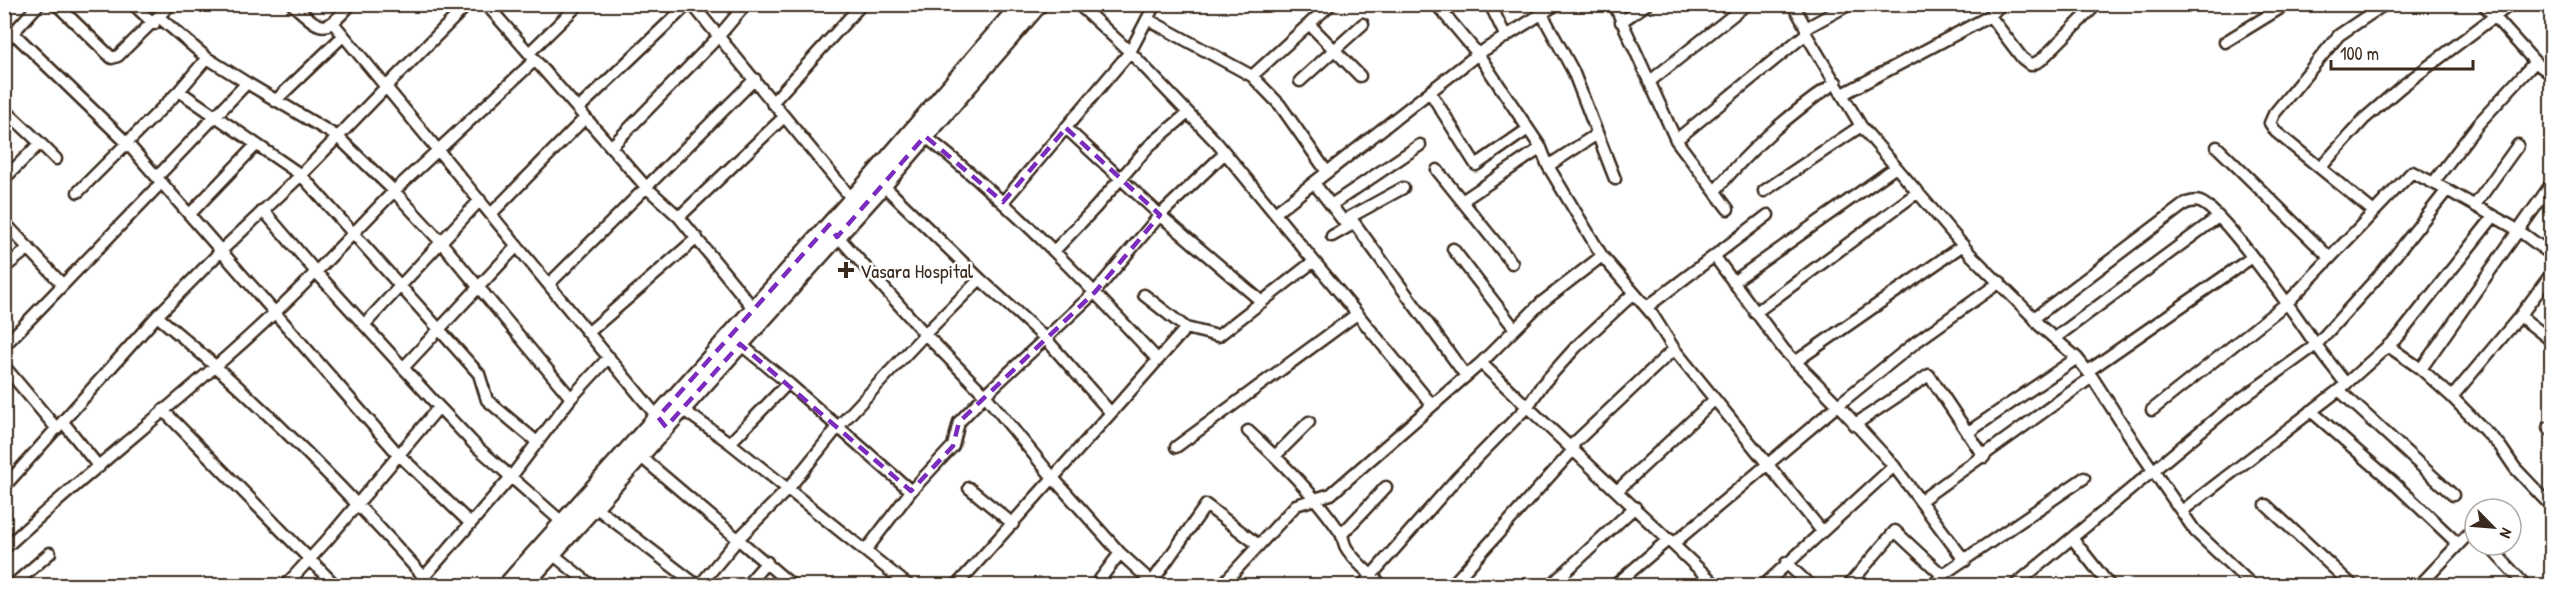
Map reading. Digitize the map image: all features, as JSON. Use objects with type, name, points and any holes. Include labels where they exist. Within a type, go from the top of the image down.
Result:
[{"type":"main road","points":[[523,585],[562,522],[662,422],[682,409],[740,344],[833,231],[852,199],[1021,4]]},
{"type":"main road","points":[[506,585],[594,506],[640,456],[662,422],[753,308],[883,185],[1039,4]]},
{"type":"street","points":[[4,43],[9,28],[39,4]]},
{"type":"street","points":[[56,4],[112,58],[118,56],[157,21],[171,4]]},
{"type":"street","points":[[134,4],[207,58],[275,101],[338,136],[394,191],[440,241],[571,398]]},
{"type":"street","points":[[292,4],[316,25],[325,27],[334,24],[351,4]]},
{"type":"street","points":[[4,487],[157,316],[301,175],[468,4]]},
{"type":"street","points":[[486,4],[646,187],[679,217],[753,308]]},
{"type":"street","points":[[4,549],[275,315],[394,191],[532,56],[579,4]]},
{"type":"street","points":[[491,214],[582,114],[690,4],[755,79],[772,103],[852,199]]},
{"type":"street","points":[[611,147],[719,36],[746,4]]},
{"type":"street","points":[[772,103],[862,4]]},
{"type":"street","points":[[1078,4],[1130,52],[1225,153],[1432,405]]},
{"type":"street","points":[[1003,202],[1130,52],[1155,4]]},
{"type":"street","points":[[1252,76],[1331,4]]},
{"type":"street","points":[[1436,4],[1478,54],[1541,148],[1548,166],[1602,256],[1647,307],[1674,349],[1821,530]]},
{"type":"street","points":[[1490,4],[1506,37]]},
{"type":"street","points":[[1275,213],[1478,54],[1557,4]]},
{"type":"street","points":[[1614,4],[1676,140],[1728,209]]},
{"type":"street","points":[[1621,22],[1647,4]]},
{"type":"street","points":[[1649,82],[1747,4]]},
{"type":"street","points":[[1793,4],[1861,126],[1963,245],[2039,325],[2077,358],[2195,531],[2253,585]]},
{"type":"street","points":[[1676,140],[1806,31],[1850,4]]},
{"type":"street","points":[[1844,94],[1990,16],[2001,4]]},
{"type":"street","points":[[1990,16],[2022,58],[2031,65],[2041,60],[2097,4]]},
{"type":"street","points":[[2225,42],[2287,4]]},
{"type":"street","points":[[2374,212],[2276,132],[2271,126],[2271,118],[2339,35],[2385,4]]},
{"type":"street","points":[[2483,4],[2535,62],[2552,75]]},
{"type":"street","points":[[2321,167],[2364,120],[2401,87],[2511,4]]},
{"type":"street","points":[[1542,14],[1572,71],[1615,179]]},
{"type":"street","points":[[1147,19],[1252,76],[1280,105],[1327,172]]},
{"type":"street","points":[[334,24],[662,422]]},
{"type":"street","points":[[1309,24],[1360,76]]},
{"type":"street","points":[[1299,81],[1363,24]]},
{"type":"street","points":[[9,28],[127,143],[398,454],[470,523]]},
{"type":"street","points":[[275,101],[343,36]]},
{"type":"street","points":[[78,192],[179,91],[207,58]]},
{"type":"street","points":[[2433,183],[2479,123],[2535,62]]},
{"type":"street","points":[[549,284],[755,79]]},
{"type":"street","points":[[1714,191],[1749,151],[1792,113],[1836,82]]},
{"type":"street","points":[[4,346],[247,83]]},
{"type":"street","points":[[179,91],[301,175],[479,374],[487,400],[537,442]]},
{"type":"street","points":[[1430,92],[1476,165],[1528,129]]},
{"type":"street","points":[[4,109],[56,159]]},
{"type":"street","points":[[1054,250],[1149,146],[1188,113]]},
{"type":"street","points":[[679,217],[784,117]]},
{"type":"street","points":[[1764,191],[1861,126]]},
{"type":"street","points":[[1066,128],[1160,215],[1262,302]]},
{"type":"street","points":[[1548,166],[1597,134]]},
{"type":"street","points":[[925,136],[972,172],[1054,250],[1157,359]]},
{"type":"street","points":[[4,179],[40,143]]},
{"type":"street","points":[[190,214],[256,145]]},
{"type":"street","points":[[1331,205],[1420,145]]},
{"type":"street","points":[[2475,206],[2518,145]]},
{"type":"street","points":[[2217,147],[2330,258]]},
{"type":"street","points":[[1462,201],[1541,148]]},
{"type":"street","points":[[866,550],[911,491],[953,446],[959,422],[1095,292],[1160,215],[1225,153]]},
{"type":"street","points":[[1733,282],[1896,167]]},
{"type":"street","points":[[1437,170],[1512,263]]},
{"type":"street","points":[[2152,411],[2288,302],[2412,172],[2518,230],[2552,255]]},
{"type":"street","points":[[1314,183],[1331,205],[1349,222],[1466,376]]},
{"type":"street","points":[[2421,369],[2552,183]]},
{"type":"street","points":[[883,185],[1046,339],[1111,413]]},
{"type":"street","points":[[1332,236],[1349,222],[1402,188]]},
{"type":"street","points":[[2013,585],[2231,406],[2316,345],[2384,270],[2448,190]]},
{"type":"street","points":[[1755,313],[1918,192]]},
{"type":"street","points":[[365,324],[440,241],[480,201]]},
{"type":"street","points":[[2034,318],[2186,203],[2201,202],[2218,217],[2288,302],[2342,387],[2453,495]]},
{"type":"street","points":[[263,210],[316,272],[477,447],[562,522]]},
{"type":"street","points":[[1647,307],[1768,215]]},
{"type":"street","points":[[2182,511],[2342,387],[2399,336],[2494,216]]},
{"type":"street","points":[[2055,338],[2218,217]]},
{"type":"street","points":[[4,222],[62,284]]},
{"type":"street","points":[[833,231],[925,334],[985,395],[1054,479],[1120,553],[1154,584],[1206,505],[1257,544]]},
{"type":"street","points":[[589,332],[697,238]]},
{"type":"street","points":[[1795,362],[1963,245]]},
{"type":"street","points":[[403,368],[517,246]]},
{"type":"street","points":[[4,268],[29,248]]},
{"type":"street","points":[[1453,249],[1515,329]]},
{"type":"street","points":[[1221,585],[1296,505],[1330,494],[1481,363],[1541,303],[1602,256]]},
{"type":"street","points":[[1715,257],[1755,313],[1795,362],[1894,466],[1965,561]]},
{"type":"street","points":[[1920,501],[1984,457],[2090,374],[2252,258]]},
{"type":"street","points":[[1144,295],[1186,328],[1218,336],[1314,261]]},
{"type":"street","points":[[2452,397],[2520,316],[2552,273]]},
{"type":"street","points":[[594,506],[698,585],[739,538],[788,489],[838,427],[980,279]]},
{"type":"street","points":[[1614,585],[1916,342],[2000,282]]},
{"type":"street","points":[[1362,585],[1458,477],[1528,406],[1542,385],[1576,347],[1634,293]]},
{"type":"street","points":[[1176,447],[1357,314]]},
{"type":"street","points":[[157,316],[217,365],[357,502],[433,585]]},
{"type":"street","points":[[2520,316],[2552,341]]},
{"type":"street","points":[[956,585],[1054,479],[1186,328]]},
{"type":"street","points":[[740,344],[911,491]]},
{"type":"street","points":[[2388,346],[2421,369],[2452,397],[2500,446],[2516,468],[2552,507]]},
{"type":"street","points":[[1451,585],[1572,448],[1674,349]]},
{"type":"street","points":[[424,576],[511,477],[571,398],[609,357]]},
{"type":"street","points":[[1967,433],[2077,358]]},
{"type":"street","points":[[1481,363],[1717,585]]},
{"type":"street","points":[[7,374],[99,467]]},
{"type":"street","points":[[1854,425],[1929,375],[1984,457]]},
{"type":"street","points":[[730,443],[788,383]]},
{"type":"street","points":[[1618,490],[1714,400]]},
{"type":"street","points":[[285,585],[439,406]]},
{"type":"street","points":[[682,409],[730,443],[909,585]]},
{"type":"street","points":[[163,410],[336,585]]},
{"type":"street","points":[[2311,411],[2396,485],[2458,544]]},
{"type":"street","points":[[1275,456],[1309,422]]},
{"type":"street","points":[[1248,431],[1275,456],[1342,534],[1345,546],[1351,555],[1383,585]]},
{"type":"street","points":[[640,456],[793,585]]},
{"type":"street","points":[[1762,585],[1894,466]]},
{"type":"street","points":[[1933,585],[1942,575],[2084,478]]},
{"type":"street","points":[[1342,534],[1386,487]]},
{"type":"street","points":[[969,488],[1013,524]]},
{"type":"street","points":[[2266,505],[2353,585]]},
{"type":"street","points":[[1550,585],[1635,507]]},
{"type":"street","points":[[1848,585],[1895,531],[1942,575]]},
{"type":"street","points":[[2072,538],[2110,585]]},
{"type":"street","points":[[2419,585],[2463,539]]},
{"type":"street","points":[[547,549],[592,585]]},
{"type":"street","points":[[12,585],[50,553]]},
{"type":"street","points":[[1095,585],[1120,553]]},
{"type":"street","points":[[2499,557],[2525,585]]},
{"type":"street","points":[[746,585],[767,562]]},
{"type":"street","points":[[1786,563],[1811,585]]},
{"type":"highlighted area","points":[[1066,128],[1160,215],[1095,292],[959,422],[953,446],[911,491],[740,344],[666,427],[658,417],[829,225],[837,237],[925,136],[1003,202]]},
{"type":"place","name":"Vasara Hospital","points":[[846,270]]}]
